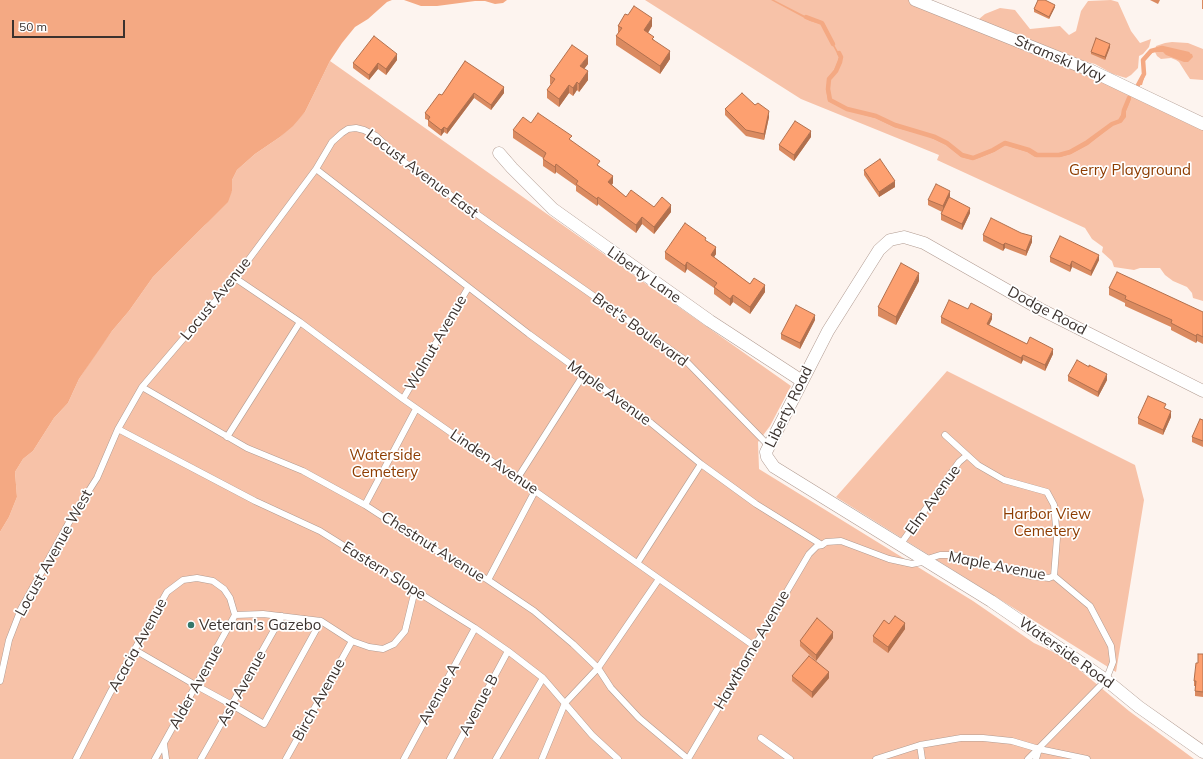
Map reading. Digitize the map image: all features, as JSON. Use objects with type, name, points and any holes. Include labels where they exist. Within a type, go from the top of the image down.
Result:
[{"type":"street","name":"Stramski Way","points":[[915,0],[1099,74],[1203,124]]},
{"type":"street","name":"Liberty Lane","points":[[499,153],[512,168],[560,214],[710,321],[802,381]]},
{"type":"street","name":"Dodge Road","points":[[890,240],[904,237],[924,244],[1040,309],[1203,391]]},
{"type":"street","name":"Liberty Road","points":[[890,240],[879,250],[828,331],[766,452],[767,457],[774,467],[924,560]]},
{"type":"street","name":"Waterside Road","points":[[924,560],[991,602],[1106,680],[1139,707],[1203,752]]},
{"type":"lane","name":"Locust Avenue East","points":[[316,169],[332,142],[342,133],[348,129],[356,128],[364,130],[376,136],[404,162],[498,230]]},
{"type":"lane","name":"Locust Avenue","points":[[118,429],[142,387],[235,278],[316,169]]},
{"type":"lane","name":"Maple Avenue","points":[[316,169],[528,334],[651,423],[701,464],[756,504],[822,545]]},
{"type":"lane","name":"Bret's Boulevard","points":[[498,230],[686,360],[769,446]]},
{"type":"lane","name":"Linden Avenue","points":[[235,278],[300,322],[416,409],[638,562],[659,579],[754,646]]},
{"type":"lane","name":"Walnut Avenue","points":[[403,399],[468,288]]},
{"type":"lane","points":[[227,437],[300,322]]},
{"type":"lane","points":[[517,479],[584,374]]},
{"type":"lane","name":"Chestnut Avenue","points":[[142,387],[247,448],[303,471],[365,505],[425,544],[488,580],[534,612],[573,644],[598,668],[611,688],[639,718],[688,759]]},
{"type":"lane","points":[[365,505],[416,409]]},
{"type":"lane","name":"Eastern Slope","points":[[118,429],[255,501],[320,531],[475,628],[508,650],[543,678],[592,735],[618,759]]},
{"type":"lane","name":"Locust Avenue West","points":[[0,681],[9,640],[21,610],[72,517],[97,478],[118,429]]},
{"type":"lane","points":[[945,435],[966,456],[978,465],[1004,480],[1046,492],[1054,505],[1056,538],[1054,576],[1090,606],[1111,646],[1113,662],[1106,680],[1028,759]]},
{"type":"lane","name":"Elm Avenue","points":[[900,545],[959,462],[966,456]]},
{"type":"lane","points":[[638,562],[701,464]]},
{"type":"lane","points":[[488,580],[535,491]]},
{"type":"lane","points":[[822,545],[826,542],[841,541],[898,561],[912,564],[922,562],[924,560]]},
{"type":"lane","name":"Hawthorne Avenue","points":[[688,759],[809,554],[817,546],[822,545]]},
{"type":"lane","name":"Maple Avenue","points":[[924,560],[940,555],[952,555],[1031,576],[1049,578],[1054,576]]},
{"type":"lane","name":"Acacia Avenue","points":[[76,759],[110,693],[167,592],[183,580],[197,578],[213,581],[224,589],[230,598],[235,616]]},
{"type":"lane","points":[[542,759],[565,703],[598,668],[659,579]]},
{"type":"lane","points":[[235,616],[263,614],[321,621],[352,641],[369,647],[383,648],[394,644],[404,631],[415,590]]},
{"type":"lane","name":"Alder Avenue","points":[[155,759],[235,616]]},
{"type":"lane","name":"Ash Avenue","points":[[201,759],[282,616]]},
{"type":"lane","points":[[135,650],[197,686],[232,704],[264,724],[321,621]]},
{"type":"lane","name":"Avenue A","points":[[404,759],[475,628]]},
{"type":"lane","name":"Birch Avenue","points":[[286,759],[352,641]]},
{"type":"lane","name":"Avenue B","points":[[450,759],[508,650]]},
{"type":"lane","points":[[496,759],[543,678]]},
{"type":"lane","points":[[761,738],[790,759]]},
{"type":"lane","points":[[876,759],[920,745],[961,738],[983,738],[1012,741],[1039,749],[1088,759]]},
{"type":"lane","points":[[164,744],[166,759]]},
{"type":"lane","points":[[920,745],[922,759]]},
{"type":"lane","points":[[1036,759],[1039,749]]},
{"type":"green space","name":"Gerry Playground","points":[[645,0],[915,0],[978,26],[979,19],[985,14],[1000,8],[1015,10],[1030,29],[1060,26],[1069,35],[1076,31],[1081,11],[1088,1],[1111,0],[1118,2],[1131,31],[1140,43],[1151,39],[1149,47],[1139,56],[1138,68],[1126,78],[1113,74],[1095,64],[1075,59],[1203,124],[1203,301],[1193,298],[1192,293],[1187,287],[1173,281],[1165,275],[1160,268],[1140,268],[1134,270],[1114,267],[1112,261],[1102,252],[1103,247],[1092,239],[1085,228],[937,160],[939,155],[801,99]]},
{"type":"green space","points":[[1172,42],[1188,43],[1203,49],[1203,80],[1190,79],[1179,62],[1176,60],[1171,58],[1161,59],[1157,56],[1155,52],[1156,46]]},
{"type":"green space","name":"Waterside Cemetery","points":[[330,61],[791,386],[770,426],[758,442],[759,469],[973,601],[1034,643],[1064,657],[1129,711],[1194,759],[0,759],[0,532],[9,517],[17,497],[15,472],[23,459],[33,451],[54,418],[68,403],[79,379],[98,350],[129,311],[153,277],[205,225],[232,191],[232,180],[237,170],[255,154],[280,137],[305,112]]},
{"type":"green space","name":"Harbor View Cemetery","points":[[947,371],[1135,465],[1144,500],[1116,672],[836,497]]},
{"type":"shaded area","points":[[0,0],[392,0],[387,2],[368,19],[355,27],[330,61],[305,112],[293,126],[255,154],[237,170],[232,180],[232,191],[228,202],[153,277],[129,311],[112,331],[79,379],[68,403],[54,418],[33,451],[23,459],[15,472],[17,497],[9,517],[0,532]]},
{"type":"shaded area","points":[[404,0],[507,0],[503,3],[495,4],[485,1],[475,1],[437,6],[421,6]]},
{"type":"shaded area","points":[[771,0],[774,0],[822,23],[841,57],[836,71],[829,79],[828,89],[830,100],[847,109],[876,116],[895,125],[935,137],[947,143],[962,155],[973,158],[977,157],[1005,143],[1029,150],[1037,155],[1059,155],[1070,152],[1086,143],[1112,124],[1120,121],[1129,98],[1131,99],[1126,111],[1126,117],[1122,122],[1113,125],[1088,145],[1071,154],[1060,157],[1035,157],[1027,152],[1005,145],[994,152],[973,160],[961,157],[946,145],[927,136],[894,127],[875,118],[846,110],[828,101],[826,89],[828,78],[834,70],[839,57],[821,24],[810,21]]},
{"type":"shaded area","points":[[1162,48],[1192,54],[1193,57],[1188,62],[1184,62],[1166,55],[1163,52],[1153,52],[1145,61],[1145,75],[1142,85],[1138,85],[1144,74],[1143,60],[1151,51]]},
{"type":"building","points":[[1038,0],[1045,0],[1055,5],[1049,17],[1034,9]]},
{"type":"building","points":[[634,6],[652,18],[644,30],[654,37],[652,39],[670,51],[660,66],[616,36],[622,28],[618,26],[625,14],[628,15]]},
{"type":"building","points":[[374,36],[397,54],[386,69],[378,63],[369,75],[353,63]]},
{"type":"building","points":[[1096,38],[1110,44],[1105,57],[1091,52]]},
{"type":"building","points":[[572,45],[588,56],[580,66],[588,71],[579,84],[577,82],[573,88],[569,85],[559,99],[547,90],[555,79],[550,76]]},
{"type":"building","points":[[465,61],[504,87],[491,105],[474,93],[447,129],[444,127],[441,130],[428,120],[430,117],[425,113],[439,94],[442,95]]},
{"type":"building","points":[[742,93],[755,105],[758,103],[769,111],[764,134],[746,130],[725,109]]},
{"type":"building","points":[[538,113],[572,136],[569,139],[600,161],[597,165],[613,176],[608,182],[626,197],[631,190],[654,207],[662,197],[671,205],[654,227],[642,217],[636,225],[598,197],[597,199],[576,184],[578,181],[556,164],[555,167],[543,159],[546,153],[513,130],[523,117],[531,123]]},
{"type":"building","points":[[795,121],[811,131],[794,155],[779,145]]},
{"type":"building","points":[[880,159],[895,181],[879,192],[864,170]]},
{"type":"building","points":[[936,184],[950,191],[943,206],[928,200]]},
{"type":"building","points":[[949,197],[970,208],[962,224],[941,214]]},
{"type":"building","points":[[991,218],[1021,233],[1032,236],[1026,251],[1005,243],[1003,245],[983,235]]},
{"type":"building","points":[[685,223],[716,247],[711,255],[750,284],[754,278],[765,285],[750,307],[733,295],[730,299],[714,287],[717,283],[687,262],[685,266],[665,252]]},
{"type":"building","points":[[1060,236],[1099,255],[1091,271],[1072,261],[1070,266],[1050,257]]},
{"type":"building","points":[[901,263],[919,273],[896,317],[878,307]]},
{"type":"building","points":[[1117,272],[1203,312],[1203,337],[1197,334],[1196,336],[1171,323],[1172,320],[1125,299],[1126,296],[1109,288]]},
{"type":"building","points":[[949,300],[968,309],[971,303],[992,314],[987,324],[1027,344],[1030,337],[1053,349],[1045,365],[1023,355],[1021,358],[941,317]]},
{"type":"building","points":[[796,305],[815,315],[800,343],[781,334]]},
{"type":"building","points":[[1077,360],[1089,367],[1089,365],[1107,374],[1098,392],[1068,376]]},
{"type":"building","points":[[1148,396],[1166,404],[1164,408],[1171,411],[1163,430],[1138,418]]},
{"type":"building","points":[[1200,419],[1203,420],[1203,441],[1192,437]]},
{"type":"building","points":[[895,616],[905,623],[888,647],[873,636],[884,620],[889,624]]},
{"type":"building","points":[[817,618],[833,632],[816,655],[800,641]]},
{"type":"building","points":[[1198,654],[1203,654],[1203,692],[1195,691],[1196,681],[1194,681],[1196,663],[1198,663]]},
{"type":"building","points":[[809,656],[829,672],[812,692],[792,676]]},
{"type":"waterway","points":[[806,17],[822,23],[833,44]]},
{"type":"waterway","points":[[1138,85],[1144,74],[1143,60],[1151,51],[1162,48],[1188,54]]},
{"type":"waterway","points":[[839,53],[841,57],[840,62],[836,71],[829,79],[828,89],[830,100],[847,109],[876,116],[895,125],[935,137],[947,143],[962,155],[973,158],[993,150],[1005,143],[1029,150],[1037,155],[1059,155],[1070,152],[1086,143],[1112,124],[1120,121],[1129,98]]},
{"type":"place","name":"Veteran's Gazebo","points":[[191,625]]}]
